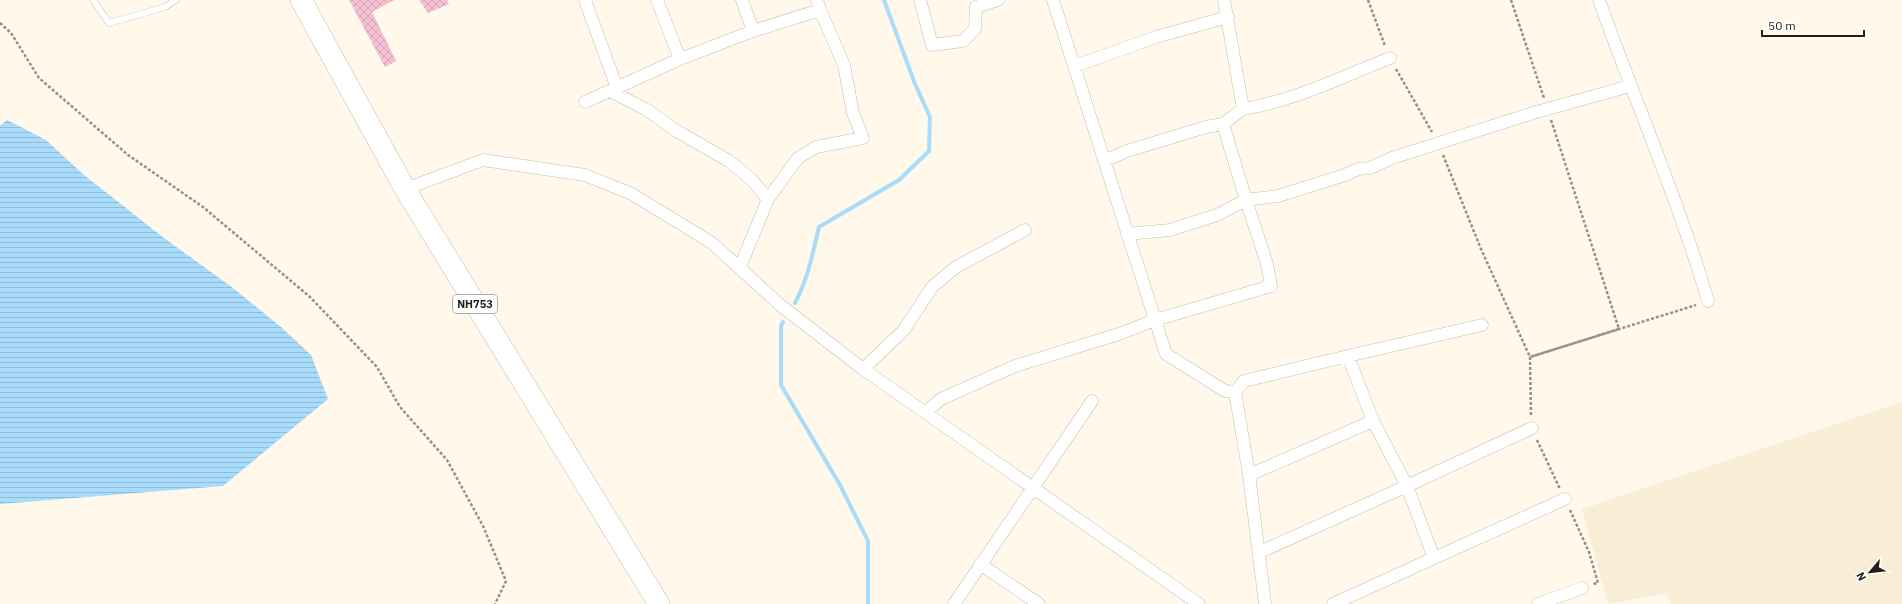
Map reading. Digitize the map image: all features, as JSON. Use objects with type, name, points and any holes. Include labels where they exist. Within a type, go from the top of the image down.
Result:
[{"type":"highway","name":"NH753","points":[[301,0],[405,189],[659,604]]},
{"type":"street","points":[[585,0],[614,89],[675,130],[729,161],[751,179],[768,199]]},
{"type":"street","points":[[657,0],[680,59]]},
{"type":"street","points":[[742,0],[753,31]]},
{"type":"street","points":[[920,0],[932,45],[963,41],[975,29],[976,7],[998,0]]},
{"type":"street","points":[[1053,0],[1166,354],[1225,390],[1235,392]]},
{"type":"street","points":[[1224,0],[1243,109]]},
{"type":"street","points":[[1599,0],[1630,86],[1691,245],[1708,301]]},
{"type":"street","points":[[585,102],[680,59],[818,5],[844,65],[853,113],[863,138],[816,147],[798,158],[768,199],[740,267]]},
{"type":"street","points":[[1075,66],[1156,36],[1228,17]]},
{"type":"street","points":[[1104,162],[1127,151],[1206,127],[1223,124],[1243,109],[1262,106],[1294,96],[1390,58]]},
{"type":"street","points":[[1127,234],[1170,230],[1217,215],[1246,200],[1278,196],[1345,175],[1358,169],[1370,168],[1392,158],[1547,109],[1630,86]]},
{"type":"street","points":[[926,412],[941,398],[1015,366],[1119,334],[1155,320],[1271,286],[1266,264],[1223,124]]},
{"type":"street","points":[[405,189],[483,160],[585,175],[632,194],[712,243],[740,267],[780,306],[864,368],[1199,604]]},
{"type":"street","points":[[864,368],[904,330],[932,287],[956,267],[1025,230]]},
{"type":"street","points":[[1265,604],[1260,552],[1235,392],[1244,381],[1482,325]]},
{"type":"street","points":[[1348,356],[1373,421],[1406,486],[1434,558]]},
{"type":"street","points":[[954,604],[1092,400]]},
{"type":"street","points":[[1249,475],[1373,421]]},
{"type":"street","points":[[1260,552],[1532,428]]},
{"type":"street","points":[[1333,604],[1565,499]]},
{"type":"street","points":[[980,564],[1039,604]]},
{"type":"street","points":[[1538,604],[1582,588]]},
{"type":"lane","points":[[94,0],[109,24],[165,7],[176,0]]},
{"type":"path","points":[[1368,0],[1390,58],[1439,144],[1481,248],[1530,357],[1532,428],[1589,552],[1598,583],[1582,588]]},
{"type":"path","points":[[1511,0],[1619,329],[1582,340]]},
{"type":"path","points":[[0,23],[11,32],[38,78],[128,155],[203,207],[310,297],[377,367],[400,407],[447,460],[483,526],[506,581],[495,604]]},
{"type":"path","points":[[1530,357],[1708,301]]},
{"type":"shaded area","points":[[1902,402],[1902,604],[1671,604],[1666,593],[1608,604],[1582,509]]},
{"type":"water","points":[[7,120],[46,140],[84,175],[164,238],[233,288],[281,327],[311,355],[328,399],[223,486],[0,504],[0,126]]},
{"type":"building","points":[[349,0],[394,0],[372,12],[396,61],[385,67]]},
{"type":"building","points":[[419,0],[447,0],[449,4],[428,13]]},
{"type":"waterway","points":[[795,303],[807,275],[819,227],[899,180],[929,151],[930,117],[915,84],[884,0]]},
{"type":"waterway","points":[[783,322],[781,326],[781,385],[840,485],[868,541],[868,604]]}]
